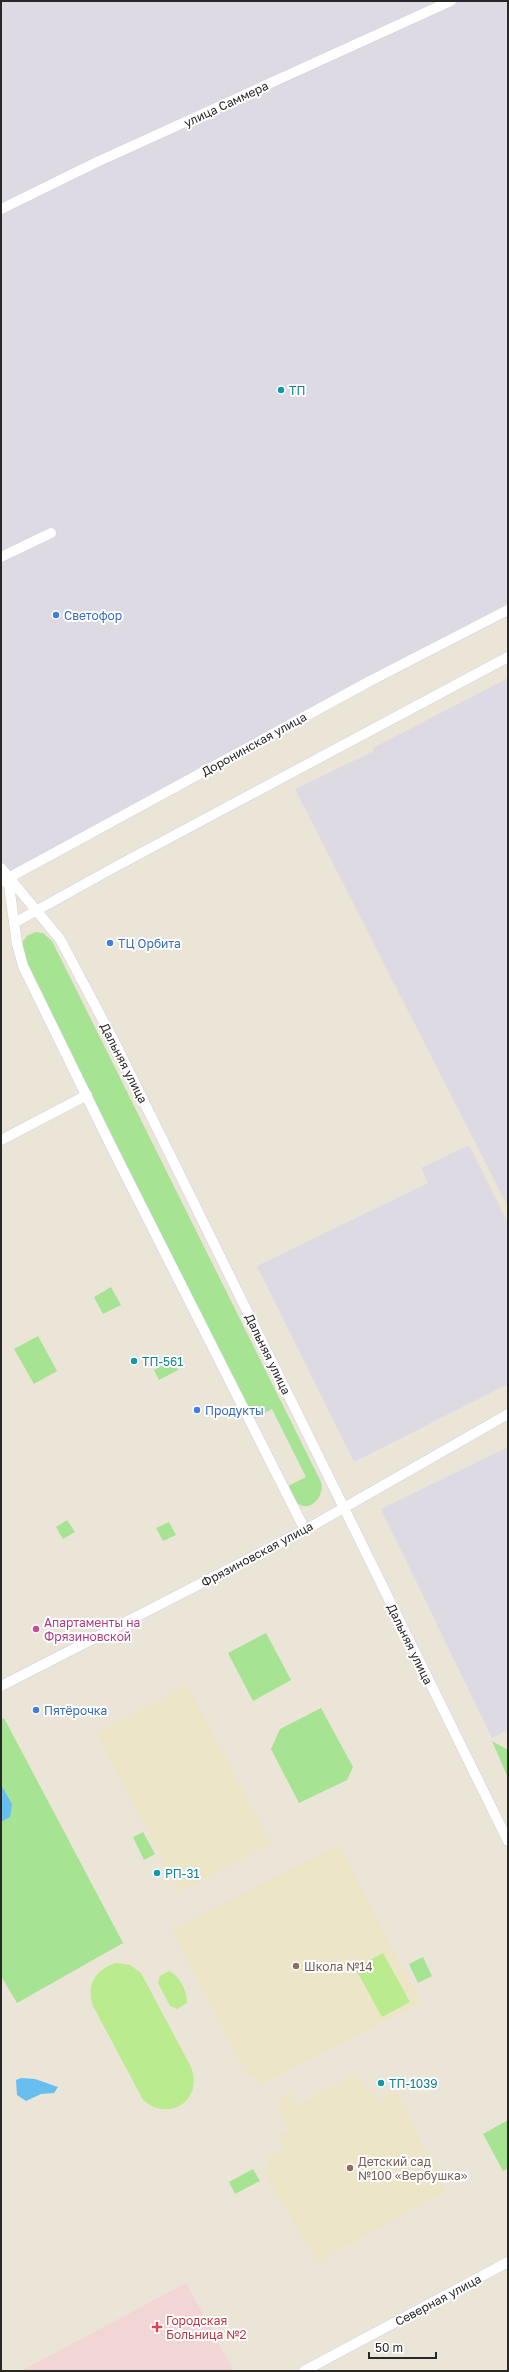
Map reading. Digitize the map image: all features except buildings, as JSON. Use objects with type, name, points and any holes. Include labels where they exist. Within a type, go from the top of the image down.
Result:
[{"type":"street","name":"улица Саммера","points":[[1,209],[97,162],[451,1]]},
{"type":"street","points":[[1,557],[51,533]]},
{"type":"street","name":"Доронинская улица","points":[[5,880],[370,681],[508,610]]},
{"type":"street","points":[[14,923],[508,657]]},
{"type":"street","name":"Дальняя улица","points":[[1,868],[14,923],[18,954],[23,966],[86,1095],[305,1530]]},
{"type":"street","name":"Дальняя улица","points":[[5,880],[37,910],[60,939],[116,1045],[508,1841]]},
{"type":"street","points":[[1,1140],[86,1095]]},
{"type":"street","name":"Фрязиновская улица","points":[[1,1686],[305,1530],[508,1414]]},
{"type":"street","name":"Северная улица","points":[[304,2371],[508,2262]]},
{"type":"shaded area","points":[[1,1],[508,1],[508,603],[1,877]]},
{"type":"shaded area","points":[[508,678],[508,1207],[295,789],[374,751],[373,748]]},
{"type":"shaded area","points":[[469,1145],[508,1223],[508,1384],[354,1462],[257,1266],[428,1183],[421,1168]]},
{"type":"shaded area","points":[[508,1447],[508,1730],[492,1738],[381,1509]]},
{"type":"shaded area","points":[[188,1685],[271,1844],[179,1892],[96,1733]]},
{"type":"shaded area","name":"Школа №14","points":[[339,1844],[421,2003],[259,2085],[253,2074],[247,2077],[172,1930]]},
{"type":"shaded area","name":"Детский сад №100 «Вербушка»","points":[[353,2076],[373,2092],[378,2100],[396,2090],[446,2191],[317,2262],[262,2170],[269,2166],[266,2159],[283,2150],[276,2136],[288,2130],[275,2102],[290,2093],[296,2104],[300,2103]]},
{"type":"shaded area","name":"Городская Больница №2","points":[[186,2283],[234,2371],[21,2371]]},
{"type":"green space","points":[[36,932],[43,933],[52,941],[321,1482],[321,1492],[316,1502],[312,1505],[302,1506],[297,1503],[286,1487],[306,1477],[272,1409],[253,1419],[23,956],[23,941],[28,935]]},
{"type":"green space","points":[[111,1287],[121,1305],[103,1314],[94,1297]]},
{"type":"green space","points":[[38,1336],[57,1371],[34,1384],[14,1349]]},
{"type":"green space","points":[[173,1360],[178,1370],[159,1380],[154,1370]]},
{"type":"green space","points":[[67,1520],[75,1532],[63,1539],[56,1527]]},
{"type":"green space","points":[[169,1522],[176,1535],[163,1541],[156,1528]]},
{"type":"green space","points":[[266,1633],[291,1680],[253,1701],[228,1653]]},
{"type":"green space","points":[[321,1708],[353,1767],[347,1780],[299,1803],[271,1749],[280,1729]]},
{"type":"green space","points":[[4,1718],[123,1943],[17,2003],[1,1976],[1,1720]]},
{"type":"green space","points":[[492,1741],[508,1750],[508,1778]]},
{"type":"green space","points":[[143,1832],[155,1854],[144,1860],[133,1837]]},
{"type":"green space","points":[[383,1953],[410,2002],[382,2017],[355,1968]]},
{"type":"green space","points":[[423,1957],[432,1976],[418,1983],[409,1964]]},
{"type":"green space","points":[[116,1963],[130,1965],[141,1973],[191,2067],[194,2079],[193,2089],[188,2098],[182,2104],[173,2108],[163,2109],[153,2107],[143,2100],[93,2006],[91,1992],[94,1979],[103,1969]]},
{"type":"green space","points":[[169,1971],[176,1976],[182,1984],[186,1994],[187,2003],[177,2009],[170,2006],[158,1983],[160,1976]]},
{"type":"green space","points":[[508,2120],[508,2168],[503,2171],[483,2134]]},
{"type":"green space","points":[[253,2169],[260,2181],[235,2194],[229,2182]]},
{"type":"water","points":[[1,1785],[12,1804],[10,1817],[1,1822]]},
{"type":"water","points":[[21,2078],[35,2079],[58,2087],[54,2093],[41,2094],[26,2101],[17,2095],[16,2080]]},
{"type":"place","name":"ТП","points":[[281,390]]},
{"type":"place","name":"Светофор","points":[[56,615]]},
{"type":"place","name":"ТЦ Орбита","points":[[110,943]]},
{"type":"place","name":"ТП-561","points":[[134,1361]]},
{"type":"place","name":"Продукты","points":[[197,1410]]},
{"type":"place","name":"Апартаменты на Фрязиновской","points":[[36,1629]]},
{"type":"place","name":"Пятёрочка","points":[[36,1710]]},
{"type":"place","name":"РП-31","points":[[157,1873]]},
{"type":"place","name":"Школа №14","points":[[296,1966]]},
{"type":"place","name":"ТП-1039","points":[[381,2083]]},
{"type":"place","name":"Детский сад №100 «Вербушка»","points":[[350,2168]]},
{"type":"place","name":"Городская Больница №2","points":[[157,2327]]}]
